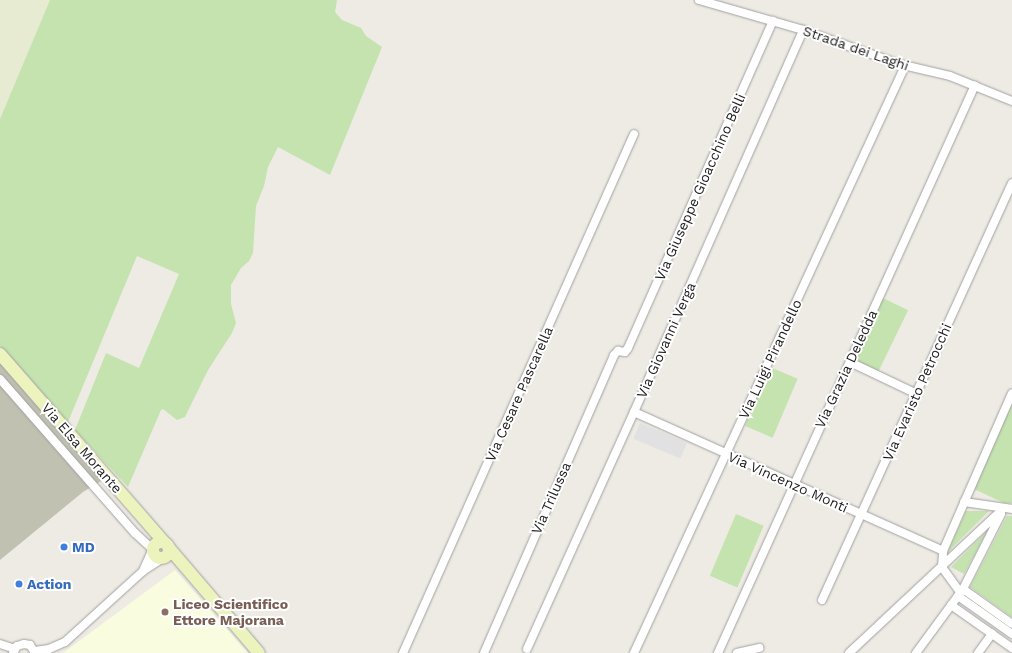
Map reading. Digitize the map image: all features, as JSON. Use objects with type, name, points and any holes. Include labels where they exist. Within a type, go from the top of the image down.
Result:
[{"type":"street","name":"Strada dei Laghi","points":[[699,0],[803,30],[905,66],[950,76],[975,85],[1012,102]]},
{"type":"street","name":"Via Giuseppe Gioacchino Belli","points":[[625,352],[773,21]]},
{"type":"street","name":"Via Giovanni Verga","points":[[527,649],[634,412],[803,30]]},
{"type":"street","name":"Via Luigi Pirandello","points":[[634,653],[905,66]]},
{"type":"street","name":"Via Grazia Deledda","points":[[718,653],[975,85]]},
{"type":"street","name":"Via Cesare Pascarella","points":[[403,653],[634,134]]},
{"type":"street","name":"Via Evaristo Petrocchi","points":[[822,600],[1012,182]]},
{"type":"street","name":"Via Trilussa","points":[[484,653],[614,355],[618,351],[625,352]]},
{"type":"street","name":"Via Elsa Morante","points":[[0,354],[166,550],[260,653]]},
{"type":"street","points":[[850,362],[916,394]]},
{"type":"street","points":[[0,379],[152,550]]},
{"type":"street","points":[[1012,393],[943,551],[942,567],[960,592],[1012,634]]},
{"type":"street","name":"Via Vincenzo Monti","points":[[634,412],[793,485],[943,551]]},
{"type":"street","points":[[964,502],[1008,509]]},
{"type":"street","points":[[849,653],[942,567],[1008,509]]},
{"type":"street","points":[[916,653],[960,592],[1008,509]]},
{"type":"street","points":[[0,644],[14,651],[24,644],[30,645],[35,652],[49,649],[65,642],[143,571],[166,550],[157,543],[152,550],[143,571]]},
{"type":"street","points":[[960,592],[1012,624]]},
{"type":"street","points":[[951,605],[1012,648]]},
{"type":"street","points":[[978,653],[992,634]]},
{"type":"street","points":[[737,653],[759,648]]},
{"type":"shaded area","points":[[0,0],[50,0],[0,119]]},
{"type":"shaded area","points":[[0,363],[103,480],[83,492],[0,560]]},
{"type":"shaded area","points":[[640,423],[687,443],[680,459],[633,439]]},
{"type":"shaded area","name":"Liceo Scientifico Ettore Majorana","points":[[175,570],[248,653],[63,653]]},
{"type":"green space","points":[[50,0],[337,0],[335,12],[342,20],[361,28],[366,36],[382,47],[330,175],[278,147],[268,167],[264,186],[256,206],[253,253],[249,261],[241,268],[231,285],[231,304],[236,323],[232,333],[208,370],[185,417],[177,420],[163,409],[161,410],[128,487],[75,430],[106,353],[139,368],[179,274],[137,256],[68,422],[0,346],[0,119]]},
{"type":"green space","points":[[883,298],[908,310],[878,371],[853,359]]},
{"type":"green space","points":[[770,367],[798,379],[773,438],[745,426]]},
{"type":"green space","points":[[1012,403],[1012,503],[1004,503],[974,489]]},
{"type":"green space","points":[[966,511],[989,511],[947,553]]},
{"type":"green space","points":[[736,514],[764,526],[737,587],[710,576]]},
{"type":"green space","points":[[1007,516],[1012,516],[1012,617],[970,587]]},
{"type":"green space","points":[[988,530],[964,574],[951,567]]},
{"type":"place","name":"MD","points":[[64,547]]},
{"type":"place","name":"Action","points":[[19,584]]},
{"type":"place","name":"Liceo Scientifico Ettore Majorana","points":[[165,612]]}]
